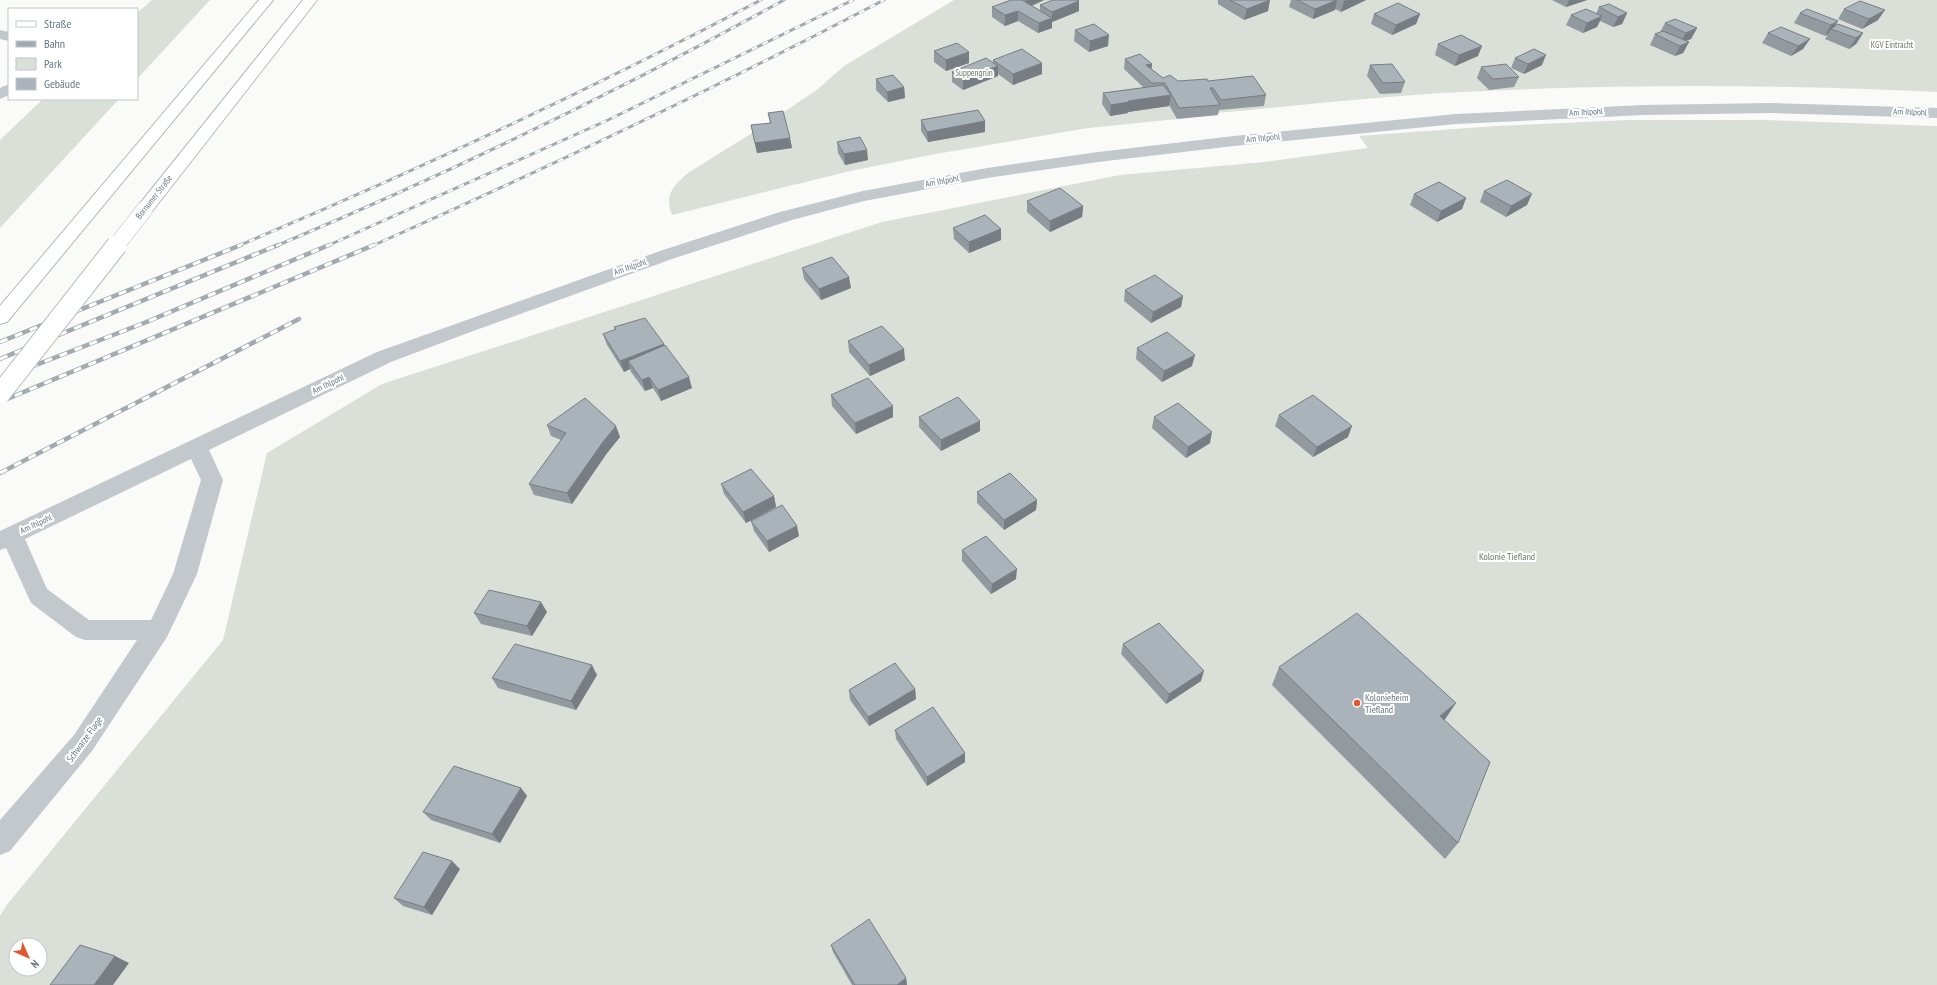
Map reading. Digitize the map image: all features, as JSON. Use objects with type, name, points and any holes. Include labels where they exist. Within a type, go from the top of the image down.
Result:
[{"type":"main road","points":[[0,318],[266,0]]},
{"type":"main road","name":"Bornumer Straße","points":[[0,394],[310,0]]},
{"type":"lane","points":[[0,94],[8,80]]},
{"type":"lane","name":"Am Ihlpohl","points":[[6,538],[197,448],[384,357],[666,255],[786,216],[864,196],[987,173],[1098,157],[1234,141],[1456,119],[1644,110],[1771,108],[1937,113]]},
{"type":"lane","name":"Schwarze Flage","points":[[0,841],[83,743],[158,630],[185,574],[212,480],[197,448]]},
{"type":"lane","points":[[6,538],[28,574],[39,596],[85,630],[158,630]]},
{"type":"green space","points":[[152,0],[210,0],[138,78],[138,12]]},
{"type":"green space","name":"Suppengrün","points":[[954,0],[1937,0],[1937,92],[1751,86],[1565,88],[1413,95],[1217,113],[1218,115],[1088,128],[930,155],[850,171],[672,215],[669,202],[671,191],[688,173],[765,125],[818,89],[844,66]]},
{"type":"green space","points":[[42,100],[118,100],[0,228],[0,140]]},
{"type":"green space","name":"Kolonie Tiefland","points":[[1628,120],[1765,120],[1937,126],[1937,985],[0,985],[0,916],[6,906],[223,640],[267,453],[382,384],[882,222],[1120,175],[1264,162],[1368,148],[1359,136],[1496,126]]},
{"type":"building","points":[[1011,0],[1022,0],[1052,18],[1039,23],[1018,11],[1005,15],[992,7]]},
{"type":"building","points":[[1053,0],[1079,1],[1052,12],[1040,5]]},
{"type":"building","points":[[1230,0],[1270,0],[1247,9]]},
{"type":"building","points":[[1297,0],[1337,0],[1315,9]]},
{"type":"building","points":[[1860,1],[1885,10],[1869,19],[1844,9]]},
{"type":"building","points":[[1398,3],[1420,14],[1396,25],[1374,14]]},
{"type":"building","points":[[1609,4],[1627,13],[1618,17],[1599,7]]},
{"type":"building","points":[[1586,9],[1602,16],[1587,23],[1571,15]]},
{"type":"building","points":[[1807,9],[1838,21],[1831,25],[1800,13]]},
{"type":"building","points":[[1675,19],[1697,28],[1686,33],[1665,23]]},
{"type":"building","points":[[1094,24],[1109,35],[1090,41],[1075,30]]},
{"type":"building","points":[[1838,24],[1863,33],[1856,38],[1831,29]]},
{"type":"building","points":[[1781,27],[1810,39],[1798,46],[1768,33]]},
{"type":"building","points":[[1663,31],[1689,42],[1680,46],[1655,34]]},
{"type":"building","points":[[1461,35],[1482,46],[1459,55],[1438,44]]},
{"type":"building","points":[[957,43],[969,52],[946,60],[934,51]]},
{"type":"building","points":[[1022,49],[1042,63],[1013,74],[993,60]]},
{"type":"building","points":[[1534,49],[1546,55],[1528,64],[1515,58]]},
{"type":"building","points":[[1140,54],[1152,64],[1146,65],[1163,78],[1170,75],[1178,81],[1207,79],[1208,81],[1253,76],[1266,95],[1221,100],[1213,88],[1210,88],[1220,105],[1179,108],[1165,83],[1152,83],[1125,59]]},
{"type":"building","points":[[986,58],[998,66],[963,79],[952,72]]},
{"type":"building","points":[[1392,64],[1405,82],[1383,83],[1370,65]]},
{"type":"building","points":[[1506,64],[1519,77],[1493,79],[1481,67]]},
{"type":"building","points":[[893,75],[904,87],[887,92],[876,79]]},
{"type":"building","points":[[1163,85],[1171,95],[1111,105],[1103,93]]},
{"type":"building","points":[[978,110],[985,121],[927,132],[921,120]]},
{"type":"building","points":[[783,111],[790,138],[755,143],[751,125],[771,123],[768,113]]},
{"type":"building","points":[[860,137],[867,150],[844,154],[837,142]]},
{"type":"building","points":[[1507,180],[1532,194],[1511,206],[1484,191]]},
{"type":"building","points":[[1439,182],[1466,198],[1441,211],[1414,194]]},
{"type":"building","points":[[1060,188],[1083,206],[1050,221],[1027,201]]},
{"type":"building","points":[[985,215],[1001,229],[969,242],[953,228]]},
{"type":"building","points":[[832,257],[849,277],[819,289],[802,268]]},
{"type":"building","points":[[1155,275],[1183,296],[1153,312],[1125,290]]},
{"type":"building","points":[[645,318],[664,344],[620,361],[603,334],[616,329],[614,327]]},
{"type":"building","points":[[882,326],[904,349],[869,365],[848,341]]},
{"type":"building","points":[[1167,332],[1195,355],[1164,371],[1137,348]]},
{"type":"building","points":[[665,345],[689,377],[658,390],[649,377],[642,380],[628,361]]},
{"type":"building","points":[[868,378],[893,406],[855,423],[831,395]]},
{"type":"building","points":[[1313,395],[1352,426],[1317,447],[1279,415]]},
{"type":"building","points":[[958,397],[980,421],[941,440],[919,417]]},
{"type":"building","points":[[585,398],[616,426],[567,493],[529,484],[566,433],[547,425]]},
{"type":"building","points":[[1178,403],[1212,432],[1188,447],[1154,417]]},
{"type":"building","points":[[751,469],[774,496],[743,512],[721,484]]},
{"type":"building","points":[[1010,473],[1037,500],[1004,520],[977,492]]},
{"type":"building","points":[[782,505],[797,526],[767,541],[751,521]]},
{"type":"building","points":[[986,536],[1017,569],[992,584],[962,550]]},
{"type":"building","points":[[489,590],[541,602],[527,626],[474,613]]},
{"type":"building","points":[[1357,613],[1456,703],[1440,716],[1490,762],[1458,843],[1279,667]]},
{"type":"building","points":[[1159,623],[1204,671],[1169,694],[1123,644]]},
{"type":"building","points":[[515,644],[592,665],[571,701],[492,678]]},
{"type":"building","points":[[895,663],[915,689],[868,717],[849,690]]},
{"type":"building","points":[[933,707],[965,753],[927,777],[895,730]]},
{"type":"building","points":[[454,766],[521,788],[492,834],[423,812]]},
{"type":"building","points":[[423,852],[452,861],[424,907],[394,898]]},
{"type":"building","points":[[869,919],[906,978],[897,985],[855,985],[831,945]]},
{"type":"building","points":[[80,945],[115,956],[94,985],[50,985]]},
{"type":"railway","points":[[238,246],[371,189],[502,129],[632,66],[761,0]]},
{"type":"railway","points":[[276,246],[406,190],[533,130],[659,67],[784,0]]},
{"type":"railway","points":[[327,246],[608,120],[853,0]]},
{"type":"railway","points":[[372,246],[630,127],[757,65],[884,0]]},
{"type":"railway","points":[[0,342],[241,245]]},
{"type":"railway","points":[[0,359],[278,245]]},
{"type":"railway","points":[[0,379],[144,323],[329,245]]},
{"type":"railway","points":[[0,402],[374,245]]},
{"type":"railway","points":[[0,473],[299,319]]},
{"type":"place","name":"Kolonieheim Tiefland","points":[[1357,703]]},
{"type":"park label","name":"KGV Eintracht","points":[[1892,45]]}]
